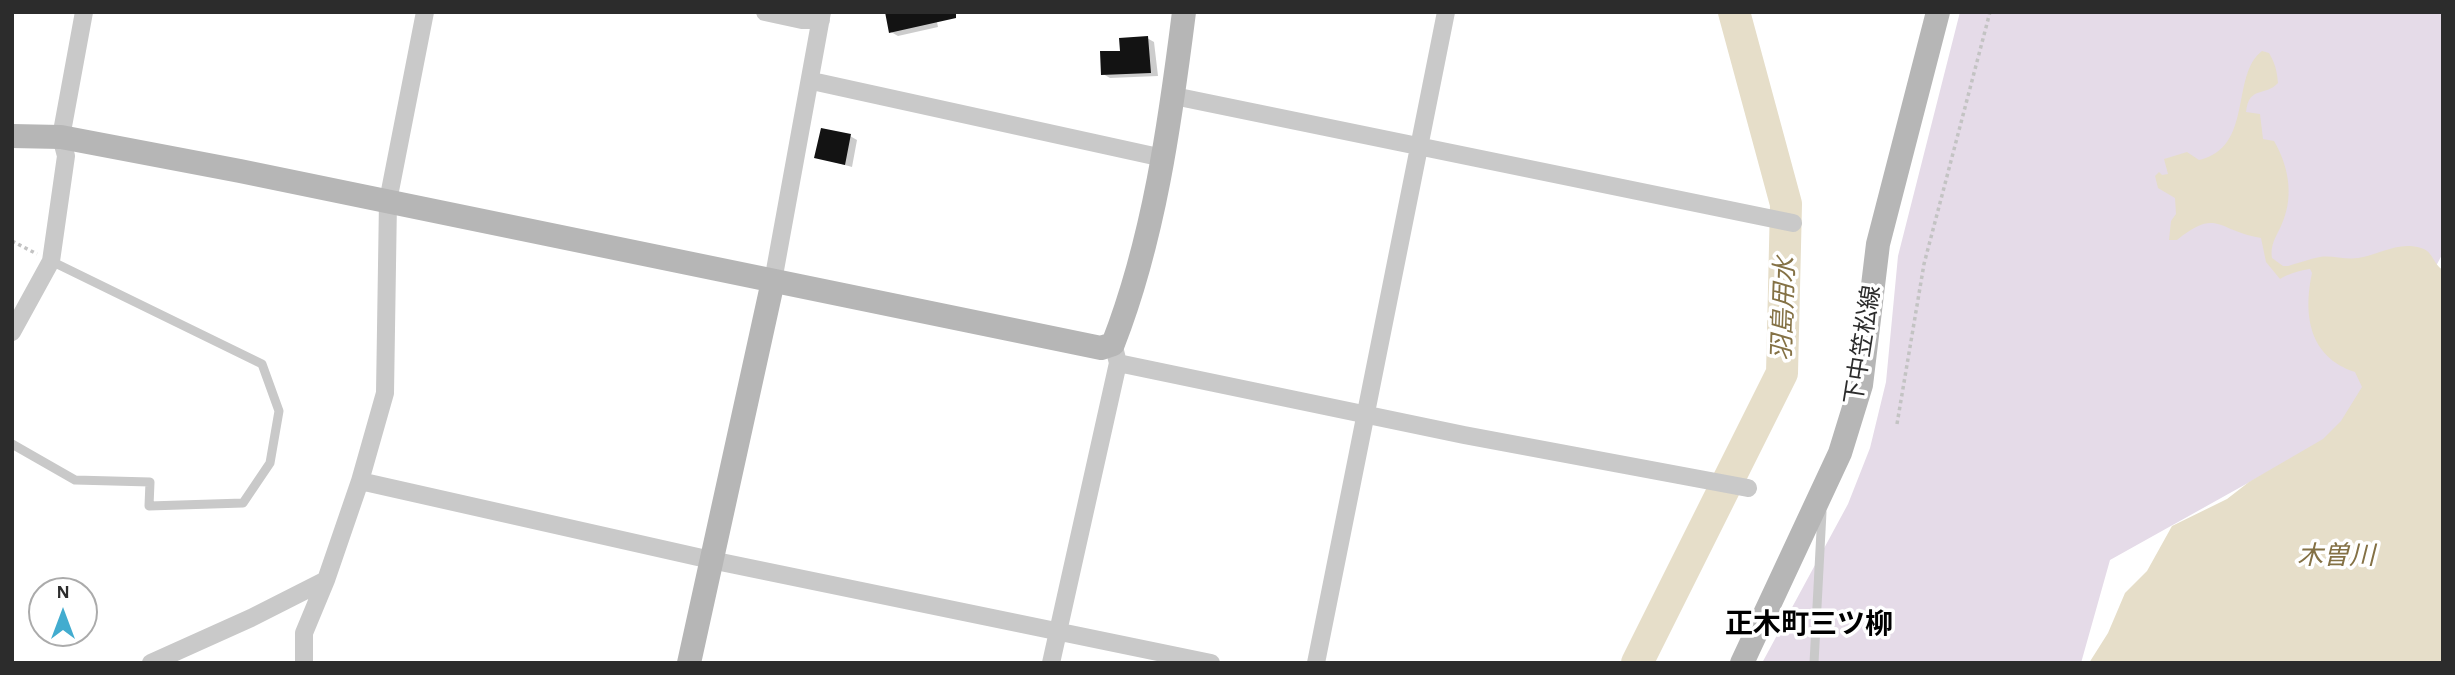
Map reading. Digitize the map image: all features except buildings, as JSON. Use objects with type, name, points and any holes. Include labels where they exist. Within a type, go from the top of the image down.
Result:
[{"type":"street","points":[[12,332],[51,261],[66,156],[61,136],[84,12]]},
{"type":"street","points":[[304,663],[304,634],[360,481],[385,393],[388,201],[425,12]]},
{"type":"street","points":[[689,663],[773,281],[822,16],[802,20],[765,12]]},
{"type":"street","points":[[1051,663],[1116,354],[1163,158],[1185,12]]},
{"type":"street","points":[[1316,663],[1446,12]]},
{"type":"street","name":"下中笠松線","points":[[1741,663],[1840,453],[1861,385],[1878,244],[1938,12]]},
{"type":"street","points":[[811,81],[1163,158]]},
{"type":"street","points":[[1174,96],[1419,144],[1793,223]]},
{"type":"street","points":[[12,136],[61,136],[388,201],[1101,348],[1116,354],[1365,414],[1748,488]]},
{"type":"street","points":[[360,481],[711,560],[1210,663]]},
{"type":"street","points":[[151,663],[251,618],[326,580]]},
{"type":"lane","points":[[12,444],[75,480],[150,482],[149,506],[243,503],[270,463],[278,411],[262,364],[51,261]]},
{"type":"lane","points":[[1814,663],[1823,489]]},
{"type":"path","points":[[1898,424],[1924,264],[1990,12]]},
{"type":"path","points":[[12,241],[51,261]]},
{"type":"shaded area","points":[[1960,12],[2443,12],[2443,253],[2350,426],[2110,560],[2081,663],[1762,663],[1848,504],[1870,448],[1886,382],[1898,256]]},
{"type":"water","name":"木曽川","points":[[2262,51],[2269,53],[2271,57],[2278,83],[2250,98],[2246,112],[2260,114],[2263,139],[2274,141],[2279,150],[2289,190],[2286,211],[2273,243],[2272,258],[2283,266],[2288,266],[2320,257],[2358,258],[2396,247],[2412,246],[2428,252],[2443,270],[2443,663],[2089,663],[2108,633],[2125,593],[2147,571],[2172,526],[2227,499],[2249,482],[2323,439],[2341,421],[2362,387],[2355,372],[2328,356],[2313,333],[2308,304],[2312,273],[2310,269],[2280,279],[2266,262],[2261,238],[2218,224],[2201,225],[2177,240],[2169,240],[2171,221],[2176,214],[2175,198],[2158,188],[2155,176],[2159,172],[2162,175],[2168,174],[2164,159],[2187,152],[2199,160],[2216,153],[2228,141],[2235,127],[2246,76],[2252,62]]},
{"type":"waterway","name":"羽島用水","points":[[1637,663],[1782,373],[1786,204],[1734,12]]},
{"type":"district","name":"正木町三ツ柳","points":[[1809,625]]}]
